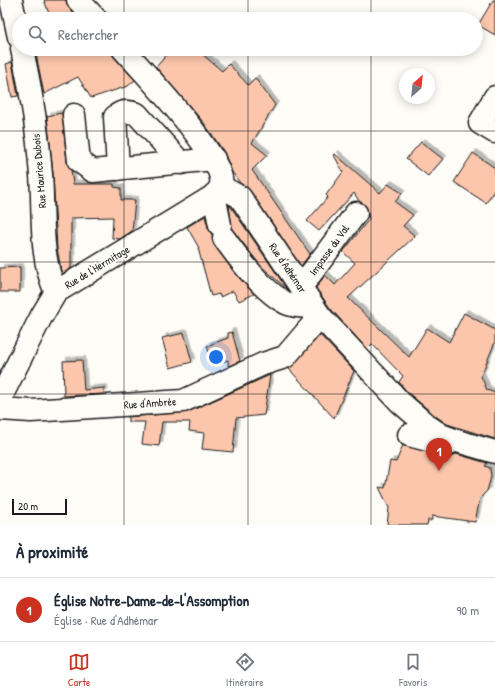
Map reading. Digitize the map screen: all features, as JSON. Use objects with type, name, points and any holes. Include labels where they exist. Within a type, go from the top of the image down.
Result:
[{"type":"street","points":[[11,0],[14,12]]},
{"type":"street","points":[[78,0],[89,12]]},
{"type":"street","name":"Rue Maurice Dubois","points":[[24,56],[29,81],[41,174],[46,266],[56,292]]},
{"type":"street","points":[[130,56],[145,72],[214,159],[221,178],[217,192],[222,231],[232,251],[273,294],[286,303],[317,311]]},
{"type":"street","points":[[495,97],[480,123],[495,132]]},
{"type":"street","points":[[118,169],[115,117],[120,113],[129,111],[138,114],[181,162]]},
{"type":"street","points":[[74,115],[79,161],[93,171],[214,159]]},
{"type":"street","name":"Rue d'Adhémar","points":[[217,192],[227,190],[240,197],[317,311],[400,402],[429,427],[457,441],[495,452]]},
{"type":"street","name":"Rue de l'Hermitage","points":[[0,399],[41,318],[56,292],[217,192]]},
{"type":"street","name":"Impasse du Val","points":[[301,287],[356,213]]},
{"type":"street","name":"Rue d'Ambrée","points":[[0,409],[31,411],[183,401],[263,364],[285,357],[317,311]]},
{"type":"street","points":[[409,435],[445,445],[457,441]]},
{"type":"building","points":[[44,0],[66,0],[69,8],[73,12],[48,12]]},
{"type":"building","points":[[493,0],[495,0],[495,35],[483,28],[483,17]]},
{"type":"building","points":[[36,56],[114,56],[135,80],[128,86],[91,98],[78,77],[44,94]]},
{"type":"building","points":[[166,56],[204,56],[222,71],[229,64],[248,85],[255,78],[275,105],[252,143],[267,155],[252,170],[310,254],[301,266],[250,190],[240,183],[232,172],[224,152],[204,123],[156,67]]},
{"type":"building","points":[[12,62],[18,96],[12,97],[6,64]]},
{"type":"building","points":[[62,113],[67,162],[71,170],[73,184],[114,184],[114,187],[121,188],[121,200],[135,200],[132,231],[120,239],[112,238],[113,217],[71,218],[71,268],[62,274],[57,248],[53,174],[47,116]]},
{"type":"building","points":[[421,142],[443,159],[428,176],[406,159]]},
{"type":"building","points":[[473,153],[495,168],[495,189],[486,203],[454,182]]},
{"type":"building","points":[[335,154],[380,193],[388,184],[402,193],[395,202],[413,215],[403,226],[415,236],[348,298],[409,357],[427,328],[449,342],[464,313],[495,330],[495,342],[481,376],[487,390],[495,393],[495,439],[447,424],[408,393],[399,382],[403,376],[372,344],[367,349],[330,308],[316,288],[325,275],[335,285],[355,263],[343,252],[369,219],[367,208],[359,201],[354,193],[319,231],[307,221],[328,197],[326,195],[343,172],[334,155]]},
{"type":"building","points":[[229,205],[287,289],[261,266],[232,229]]},
{"type":"building","points":[[205,216],[208,228],[212,234],[214,245],[234,272],[254,294],[239,301],[233,291],[220,297],[219,294],[211,296],[199,248],[187,227]]},
{"type":"building","points":[[20,267],[20,292],[0,292],[0,268]]},
{"type":"building","points":[[232,332],[240,361],[228,366],[228,360],[213,365],[207,346],[228,338],[228,333]]},
{"type":"building","points":[[184,333],[192,362],[170,368],[162,338]]},
{"type":"building","points":[[320,335],[354,371],[334,418],[289,369]]},
{"type":"building","points":[[82,360],[84,390],[104,388],[104,394],[64,396],[63,361]]},
{"type":"building","points":[[270,375],[264,415],[236,418],[233,452],[202,449],[204,433],[189,431],[190,422],[162,422],[159,446],[142,444],[145,422],[128,422],[128,417],[188,412]]},
{"type":"building","points":[[403,445],[444,457],[451,457],[456,454],[487,463],[485,466],[490,468],[491,477],[487,491],[480,498],[475,522],[432,516],[432,520],[428,520],[427,525],[387,525],[389,508],[379,487],[385,488],[390,461],[396,462]]},
{"type":"place","name":"Église Notre-Dame-de-l'Assomption","points":[[439,471]]}]
